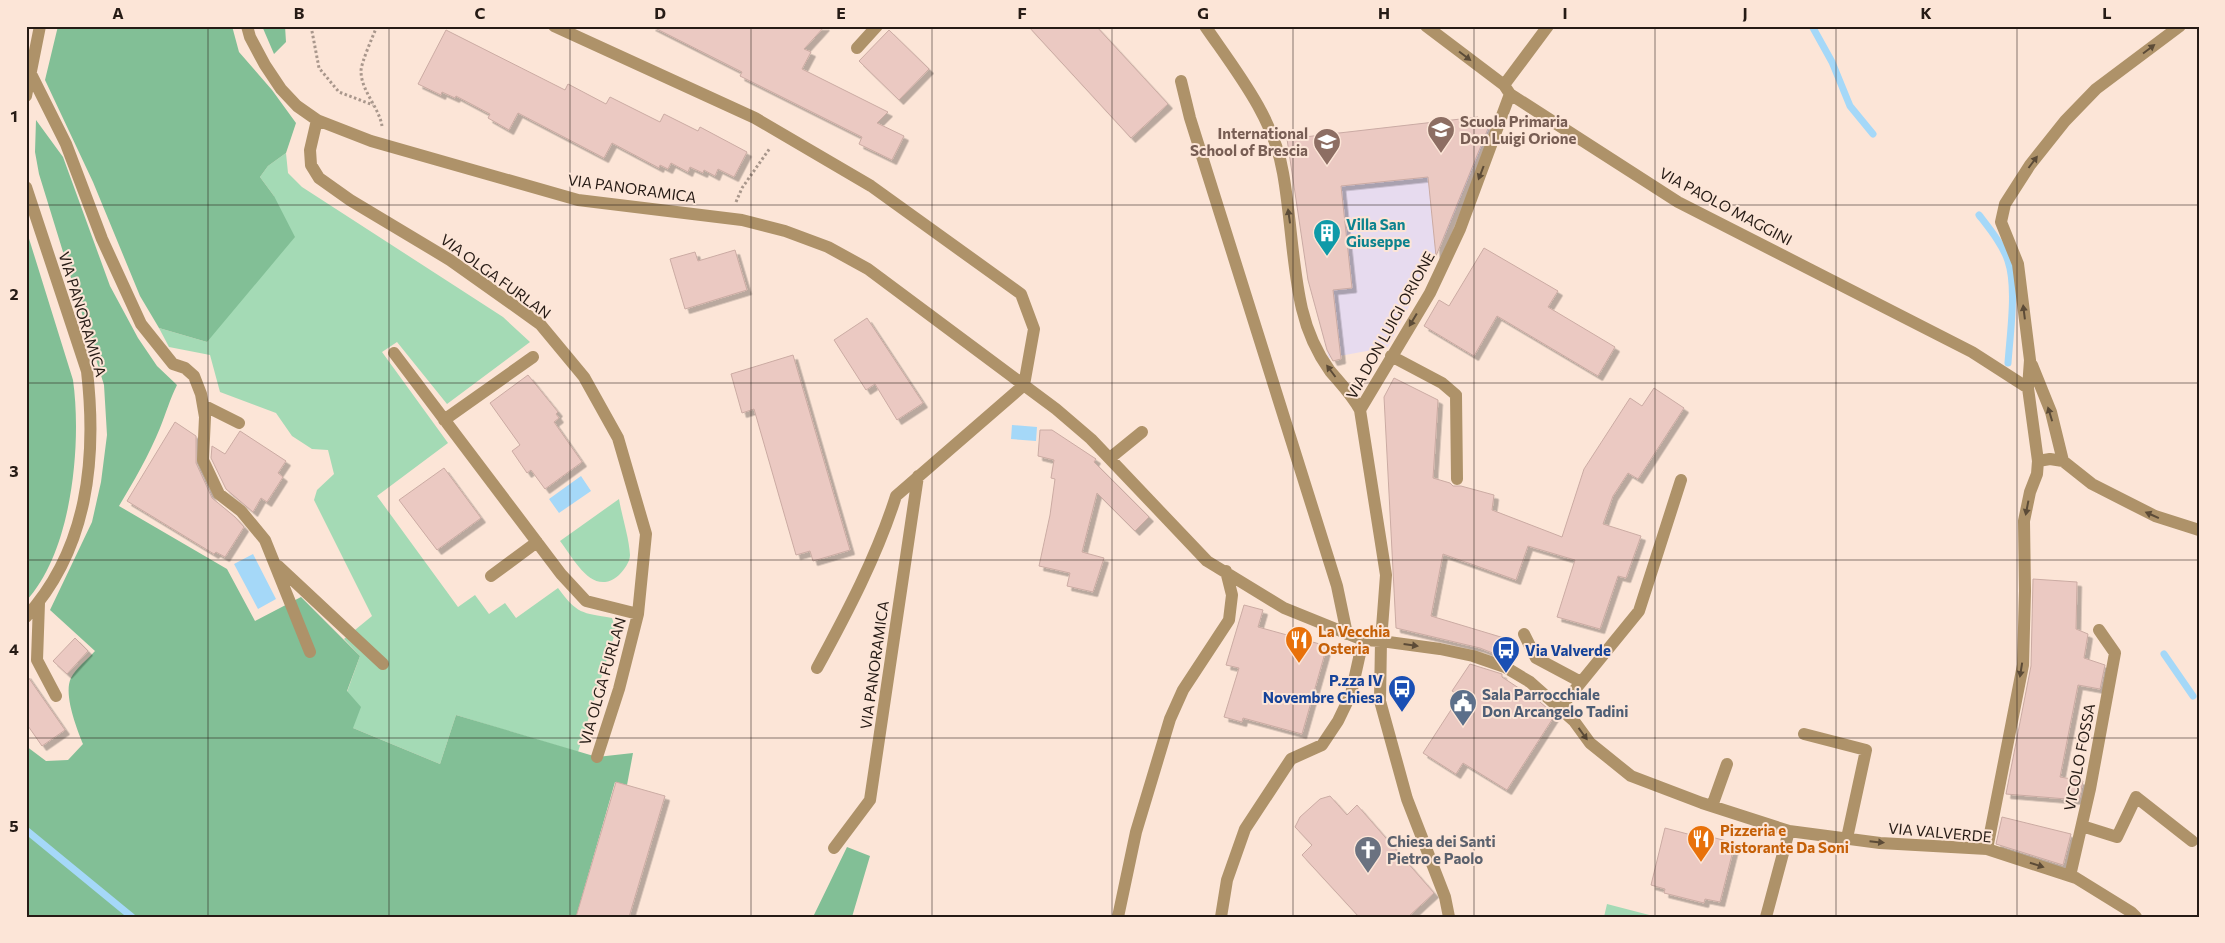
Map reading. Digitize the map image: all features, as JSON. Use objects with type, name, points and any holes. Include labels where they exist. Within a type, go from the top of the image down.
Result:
[{"type":"street","points":[[26,96],[40,26]]},
{"type":"street","name":"VIA PANORAMICA","points":[[247,26],[265,65],[281,88],[297,106],[317,120],[384,144],[578,200],[742,220],[785,231],[828,247],[868,269],[1056,409],[1110,458],[1207,561],[1284,608],[1363,640]]},
{"type":"street","points":[[554,26],[755,118],[871,186],[1022,294],[1034,329],[1024,385]]},
{"type":"street","points":[[857,48],[878,26]]},
{"type":"street","points":[[1205,26],[1232,56],[1271,133],[1283,171],[1302,309],[1317,350],[1330,370],[1351,394],[1360,410]]},
{"type":"street","name":"VIA PAOLO MAGGINI","points":[[1426,26],[1507,90],[1678,202],[1972,352],[2028,388]]},
{"type":"street","name":"VIA DON LUIGI ORIONE","points":[[1449,917],[1445,897],[1407,799],[1380,701],[1381,641],[1386,575],[1360,410],[1430,293],[1460,229],[1507,90],[1548,26]]},
{"type":"street","points":[[1987,849],[2023,665],[2024,521],[2030,492],[2037,474],[2038,461],[2028,388],[2030,360],[2018,264],[2001,222],[2004,204],[2048,143],[2096,89],[2180,26]]},
{"type":"street","points":[[30,74],[66,144],[102,239],[141,324],[173,364],[185,368],[194,376],[202,400],[205,417],[203,460],[219,494],[241,511],[265,540],[310,652]]},
{"type":"street","points":[[1181,81],[1190,118],[1337,586],[1347,634]]},
{"type":"street","name":"VIA OLGA FURLAN","points":[[317,120],[310,150],[310,165],[319,178],[350,200],[450,260],[540,324],[584,377],[618,438],[646,534],[638,614],[619,689],[597,758]]},
{"type":"street","name":"VIA PANORAMICA","points":[[26,187],[87,371],[90,398],[88,480],[79,525],[58,574],[39,603],[26,617]]},
{"type":"street","name":"VIA OLGA FURLAN","points":[[394,353],[561,574],[586,601],[638,614]]},
{"type":"street","points":[[1391,356],[1442,383],[1456,395],[1457,479]]},
{"type":"street","points":[[444,420],[533,357]]},
{"type":"street","points":[[2030,360],[2050,412],[2063,461]]},
{"type":"street","name":"VIA PANORAMICA","points":[[817,668],[852,603],[888,520],[896,496],[1024,385]]},
{"type":"street","points":[[202,400],[239,423]]},
{"type":"street","points":[[1110,458],[1142,432]]},
{"type":"street","points":[[2038,461],[2050,458],[2063,461],[2092,484],[2155,516],[2199,530]]},
{"type":"street","name":"VIA PANORAMICA","points":[[834,848],[870,800],[918,476]]},
{"type":"street","points":[[1560,708],[1639,611],[1681,480]]},
{"type":"street","points":[[491,576],[537,542]]},
{"type":"street","points":[[274,563],[383,664]]},
{"type":"street","points":[[1118,917],[1136,832],[1170,719],[1183,690],[1229,620],[1232,595],[1226,571]]},
{"type":"street","points":[[39,603],[37,660],[56,696]]},
{"type":"street","name":"VICOLO FOSSA","points":[[2070,876],[2082,826],[2115,653],[2099,630]]},
{"type":"street","points":[[1524,634],[1536,658],[1581,682]]},
{"type":"street","points":[[1221,917],[1227,880],[1245,829],[1291,759],[1322,745],[1338,721],[1351,694],[1363,640]]},
{"type":"street","name":"VIA VALVERDE","points":[[1363,640],[1381,641],[1473,656],[1505,667],[1530,682],[1574,721],[1590,743],[1631,776],[1712,806],[1790,831],[1880,843],[1987,849],[2070,876],[2132,912],[2136,917]]},
{"type":"street","points":[[1804,734],[1866,750],[1847,838]]},
{"type":"street","points":[[1712,806],[1727,764]]},
{"type":"street","name":"VICOLO FOSSA","points":[[2082,826],[2117,837],[2136,797],[2192,840]]},
{"type":"street","points":[[1766,917],[1790,831]]},
{"type":"path","points":[[311,26],[319,68],[339,92],[374,105]]},
{"type":"path","points":[[377,26],[361,71],[368,93],[381,118],[384,144]]},
{"type":"path","points":[[742,188],[780,133]]},
{"type":"shaded area","points":[[1478,117],[1477,123],[1490,127],[1446,234],[1388,347],[1329,358],[1308,280],[1287,139]]},
{"type":"green space","points":[[58,26],[232,26],[239,52],[272,90],[296,123],[286,153],[268,166],[260,177],[274,196],[295,237],[207,342],[159,328],[140,296],[93,182],[45,80]]},
{"type":"green space","points":[[262,26],[285,26],[286,42],[274,54]]},
{"type":"green space","points":[[36,120],[63,157],[110,286],[138,338],[157,366],[177,385],[151,448],[119,506],[227,569],[255,621],[301,597],[360,656],[347,691],[361,707],[353,728],[440,764],[456,715],[597,757],[633,753],[627,785],[615,782],[576,917],[26,917],[26,746],[46,761],[68,760],[83,744],[72,711],[69,685],[76,671],[95,651],[50,610],[92,522],[101,482],[107,435],[104,385],[39,174],[35,152]]},
{"type":"green space","points":[[286,153],[288,173],[302,187],[503,317],[530,342],[447,404],[397,342],[382,352],[448,443],[377,496],[458,607],[475,595],[489,614],[505,603],[516,618],[558,588],[570,603],[581,611],[612,618],[616,630],[578,752],[456,715],[440,764],[353,728],[347,692],[360,656],[344,639],[372,616],[314,500],[317,490],[334,474],[328,450],[312,449],[292,436],[276,413],[220,392],[210,355],[169,347],[159,328],[207,342],[274,196],[260,177],[268,166]]},
{"type":"green space","points":[[26,229],[73,380],[76,435],[70,496],[63,526],[54,555],[42,580],[26,601]]},
{"type":"green space","points":[[619,499],[630,558],[619,575],[610,581],[601,582],[593,579],[578,566],[560,541]]},
{"type":"green space","points":[[847,847],[870,856],[852,917],[813,917]]},
{"type":"green space","points":[[1607,904],[1657,917],[1604,917]]},
{"type":"water","points":[[1012,425],[1037,427],[1036,441],[1011,439]]},
{"type":"water","points":[[581,476],[591,491],[559,513],[549,499]]},
{"type":"water","points":[[253,554],[276,599],[258,609],[234,564]]},
{"type":"building","points":[[651,26],[825,26],[804,49],[811,52],[802,69],[888,112],[877,123],[904,136],[892,160],[859,144],[862,137],[740,76],[742,72]]},
{"type":"building","points":[[1028,26],[1096,26],[1168,104],[1131,138]]},
{"type":"building","points":[[446,30],[565,90],[568,84],[606,104],[610,97],[660,122],[664,114],[698,131],[700,127],[747,152],[734,177],[718,169],[715,176],[704,170],[703,173],[690,167],[688,172],[671,163],[668,169],[660,165],[659,168],[612,143],[604,158],[518,113],[509,130],[488,118],[490,114],[456,96],[455,98],[442,92],[441,95],[418,84]]},
{"type":"building","points":[[889,30],[929,69],[899,100],[859,61]]},
{"type":"building","name":"Villa San Giuseppe","points":[[1478,117],[1477,123],[1489,126],[1436,256],[1428,177],[1341,186],[1352,288],[1333,290],[1341,359],[1333,361],[1327,350],[1308,280],[1287,139]]},
{"type":"building","points":[[1484,248],[1558,291],[1548,307],[1615,347],[1598,376],[1497,316],[1474,356],[1424,326],[1439,300],[1449,306]]},
{"type":"building","points":[[735,250],[747,290],[685,309],[670,259],[695,252],[698,261]]},
{"type":"building","points":[[867,318],[923,403],[897,420],[875,384],[866,390],[834,340]]},
{"type":"building","points":[[793,355],[850,550],[813,561],[810,551],[796,555],[754,409],[742,413],[731,374]]},
{"type":"building","points":[[528,375],[558,412],[556,414],[559,418],[554,422],[582,462],[545,489],[531,470],[527,473],[512,451],[520,445],[490,403]]},
{"type":"building","points":[[1394,378],[1438,400],[1433,478],[1450,483],[1453,486],[1461,486],[1494,495],[1492,510],[1562,537],[1584,469],[1630,398],[1642,406],[1654,388],[1684,408],[1638,479],[1628,473],[1613,496],[1603,524],[1641,536],[1626,578],[1618,576],[1600,629],[1557,617],[1575,560],[1528,546],[1516,580],[1443,554],[1431,616],[1514,641],[1508,659],[1480,648],[1396,628],[1384,397]]},
{"type":"building","points":[[175,422],[196,436],[196,463],[212,498],[244,527],[225,557],[216,552],[214,554],[127,501]]},
{"type":"building","points":[[1040,430],[1052,430],[1096,459],[1094,462],[1149,517],[1135,531],[1097,493],[1082,552],[1104,558],[1093,592],[1067,586],[1070,573],[1039,566],[1050,515],[1055,479],[1051,478],[1054,460],[1038,456]]},
{"type":"building","points":[[240,431],[286,461],[278,473],[283,477],[267,502],[261,498],[253,512],[226,489],[211,458],[212,446],[225,454]]},
{"type":"building","points":[[444,468],[481,518],[437,550],[399,500]]},
{"type":"building","points":[[2033,579],[2077,582],[2076,629],[2088,634],[2084,658],[2105,665],[2100,689],[2078,685],[2060,777],[2083,781],[2079,800],[2006,794],[2031,666]]},
{"type":"building","points":[[1244,605],[1263,610],[1258,627],[1327,646],[1302,734],[1243,718],[1242,722],[1224,717],[1239,668],[1226,665]]},
{"type":"building","points":[[75,638],[88,651],[67,674],[53,661]]},
{"type":"building","points":[[1470,664],[1502,674],[1502,677],[1540,702],[1555,715],[1507,790],[1463,763],[1456,774],[1423,753],[1460,696],[1452,691]]},
{"type":"building","points":[[26,674],[65,730],[42,746],[26,723]]},
{"type":"building","points":[[616,782],[665,796],[629,917],[576,917]]},
{"type":"building","name":"Chiesa dei Santi Pietro e Paolo","points":[[1330,796],[1347,815],[1357,805],[1434,893],[1408,917],[1359,917],[1302,855],[1312,845],[1295,827],[1300,817],[1320,799]]},
{"type":"building","points":[[2002,817],[2071,834],[2063,865],[1996,844]]},
{"type":"building","points":[[1665,828],[1714,841],[1715,838],[1735,843],[1720,902],[1705,899],[1704,903],[1664,893],[1665,889],[1651,885]]},
{"type":"waterway","points":[[1812,26],[1832,62],[1850,106],[1873,134]]},
{"type":"waterway","points":[[1979,215],[2003,249],[2011,272],[2012,311],[2008,363]]},
{"type":"waterway","points":[[2164,654],[2193,696]]},
{"type":"waterway","points":[[26,830],[132,917]]},
{"type":"place","name":"Scuola Primaria Don Luigi Orione","points":[[1441,154]]},
{"type":"place","name":"International School of Brescia","points":[[1327,166]]},
{"type":"place","name":"Villa San Giuseppe","points":[[1327,257]]},
{"type":"place","name":"La Vecchia Osteria","points":[[1299,664]]},
{"type":"place","name":"Via Valverde","points":[[1506,674]]},
{"type":"place","name":"P.zza IV Novembre Chiesa","points":[[1402,713]]},
{"type":"place","name":"Sala Parrocchiale Don Arcangelo Tadini","points":[[1463,727]]},
{"type":"place","name":"Pizzeria e Ristorante Da Soni","points":[[1701,863]]},
{"type":"place","name":"Chiesa dei Santi Pietro e Paolo","points":[[1368,874]]}]
